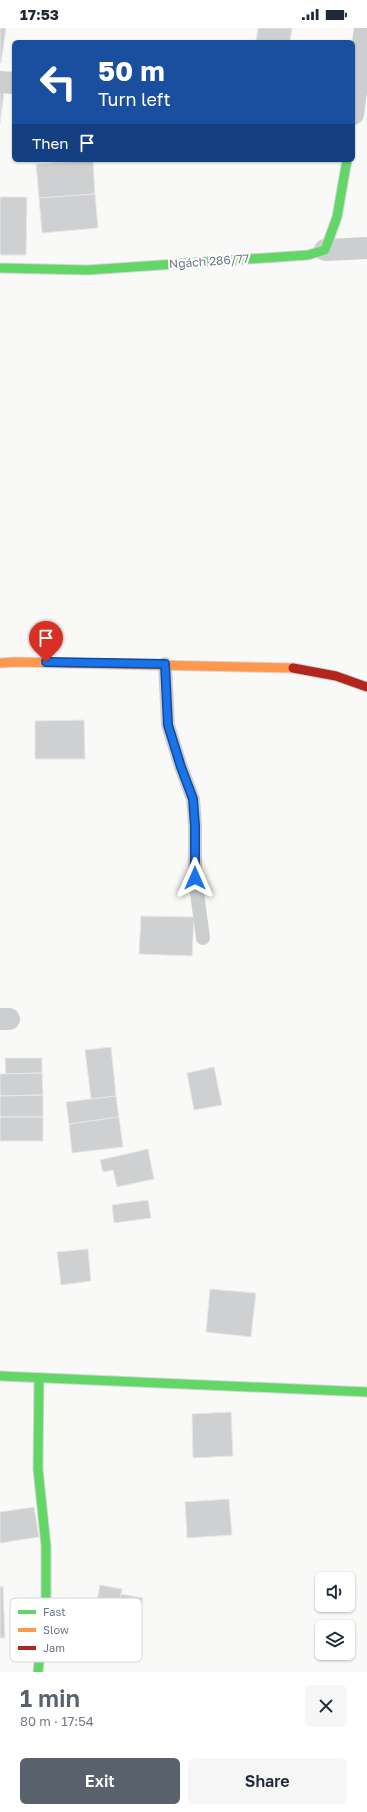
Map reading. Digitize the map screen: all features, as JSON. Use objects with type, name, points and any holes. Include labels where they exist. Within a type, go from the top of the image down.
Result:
[{"type":"street","points":[[355,100],[365,28]]},
{"type":"street","points":[[0,82],[12,83]]},
{"type":"street","points":[[347,162],[340,207],[326,250],[367,248]]},
{"type":"street","name":"Ngách 286/77","points":[[0,268],[88,270],[308,255],[326,250]]},
{"type":"street","points":[[0,663],[165,664],[282,667],[320,672],[357,682],[367,687]]},
{"type":"street","points":[[0,1376],[367,1392]]},
{"type":"street","points":[[38,1378],[38,1468],[46,1546],[46,1598]]},
{"type":"street","points":[[38,1672],[39,1662]]},
{"type":"lane","points":[[165,664],[168,725],[193,799],[195,826],[195,878],[203,938]]},
{"type":"building","points":[[0,28],[6,28],[1,63],[0,63]]},
{"type":"building","points":[[258,28],[292,28],[290,40],[256,40]]},
{"type":"building","points":[[0,92],[4,92],[0,124]]},
{"type":"building","points":[[93,162],[95,194],[39,198],[36,164]]},
{"type":"building","points":[[95,194],[98,228],[42,233],[39,198]]},
{"type":"building","points":[[0,197],[27,197],[26,255],[0,255]]},
{"type":"building","points":[[84,720],[85,759],[35,759],[35,721]]},
{"type":"building","points":[[141,916],[194,917],[192,956],[139,954]]},
{"type":"building","points":[[111,1047],[116,1096],[91,1099],[85,1050]]},
{"type":"building","points":[[5,1058],[42,1058],[42,1073],[6,1074]]},
{"type":"building","points":[[214,1067],[222,1105],[194,1110],[187,1073]]},
{"type":"building","points":[[42,1073],[43,1095],[0,1096],[0,1074]]},
{"type":"building","points":[[43,1095],[43,1117],[0,1117],[0,1096]]},
{"type":"building","points":[[116,1096],[119,1117],[69,1124],[66,1102]]},
{"type":"building","points":[[0,1117],[43,1117],[43,1141],[0,1141]]},
{"type":"building","points":[[119,1117],[123,1147],[72,1153],[69,1124]]},
{"type":"building","points":[[148,1149],[154,1179],[117,1187],[113,1170],[103,1172],[100,1160]]},
{"type":"building","points":[[148,1200],[151,1218],[114,1223],[112,1205]]},
{"type":"building","points":[[88,1249],[91,1281],[61,1285],[57,1252]]},
{"type":"building","points":[[210,1289],[256,1293],[251,1337],[206,1332]]},
{"type":"building","points":[[231,1412],[233,1456],[193,1458],[192,1414]]},
{"type":"building","points":[[229,1499],[232,1535],[187,1538],[185,1502]]},
{"type":"building","points":[[34,1507],[39,1537],[0,1543],[0,1512]]},
{"type":"building","points":[[100,1585],[122,1589],[120,1598],[97,1598]]},
{"type":"building","points":[[3,1586],[5,1638],[0,1638],[0,1587]]},
{"type":"building","points":[[121,1594],[143,1598],[142,1603],[142,1598],[120,1598]]},
{"type":"traffic: fast","points":[[0,268],[88,270],[308,255],[325,250],[337,217],[347,162]]},
{"type":"traffic: fast","points":[[0,1376],[367,1392]]},
{"type":"traffic: fast","points":[[39,1378],[38,1469],[46,1546],[46,1598]]},
{"type":"traffic: fast","points":[[38,1672],[39,1662]]},
{"type":"traffic: slow","points":[[0,663],[16,662],[293,668]]},
{"type":"traffic: jam","points":[[293,668],[336,676],[367,687]]},
{"type":"route","points":[[46,662],[165,664],[168,725],[193,799],[195,826],[195,878]]}]
